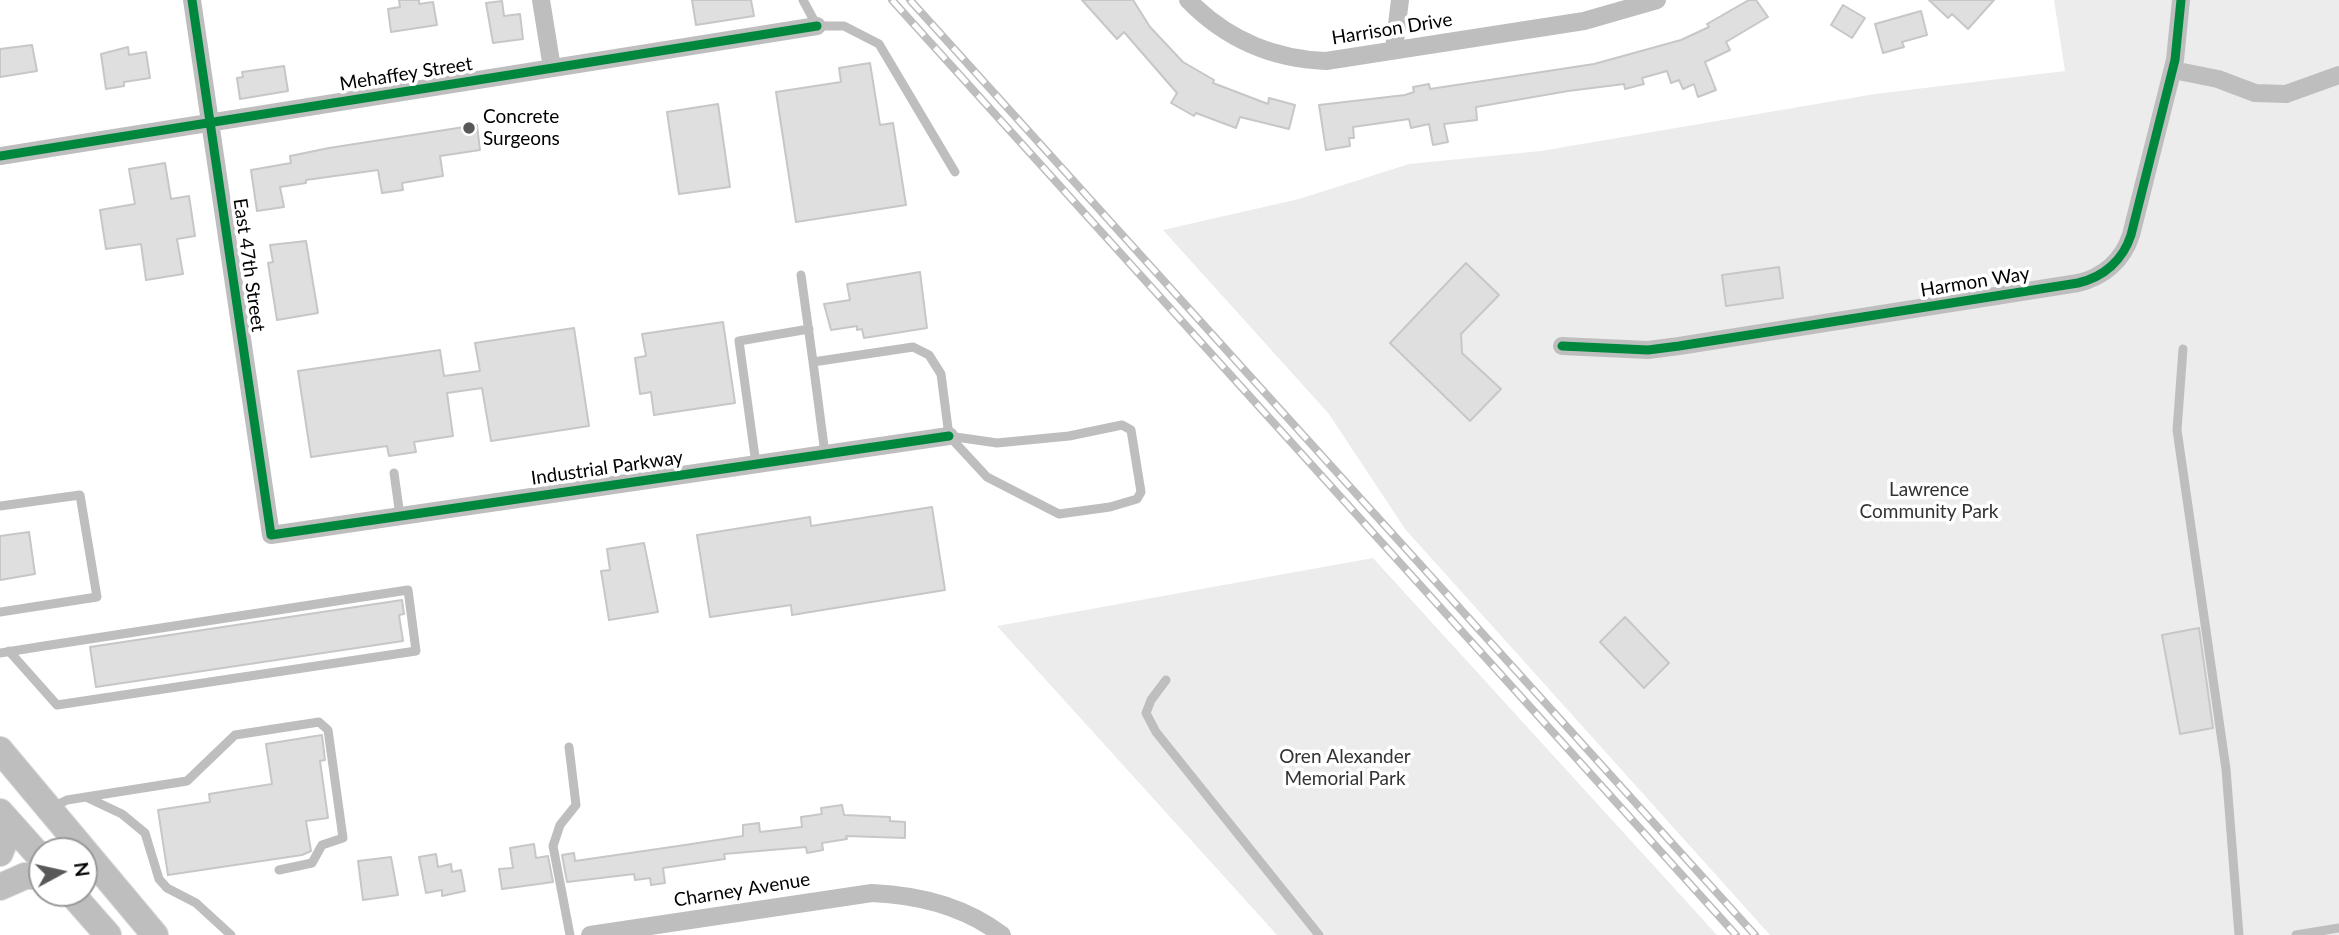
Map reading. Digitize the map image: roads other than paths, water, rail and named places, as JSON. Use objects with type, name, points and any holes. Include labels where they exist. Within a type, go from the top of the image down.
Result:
[{"type":"main road","points":[[0,750],[155,935]]},
{"type":"main road","points":[[0,853],[6,818]]},
{"type":"main road","points":[[6,818],[28,843]]},
{"type":"main road","points":[[0,887],[28,876]]},
{"type":"main road","points":[[83,907],[108,935]]},
{"type":"street","name":"East 47th Street","points":[[192,0],[271,535]]},
{"type":"street","points":[[541,0],[552,68]]},
{"type":"street","name":"Harrison Drive","points":[[1188,0],[1224,31],[1251,45],[1283,56],[1334,60],[1592,19],[1657,0]]},
{"type":"street","points":[[1394,49],[1400,0]]},
{"type":"street","name":"Harmon Way","points":[[1562,346],[1648,350],[1679,346],[2078,283],[2099,276],[2116,263],[2127,247],[2178,48],[2181,0]]},
{"type":"street","name":"Mehaffey Street","points":[[0,156],[817,26]]},
{"type":"street","points":[[2173,70],[2218,79],[2255,93],[2286,94],[2339,75]]},
{"type":"street","name":"Industrial Parkway","points":[[271,535],[948,436]]},
{"type":"street","name":"Charney Avenue","points":[[590,935],[855,894],[900,895],[954,908],[1002,935]]},
{"type":"lane","points":[[803,0],[817,26],[844,26],[879,44],[955,172]]},
{"type":"lane","points":[[801,275],[825,454]]},
{"type":"lane","points":[[755,464],[739,341],[808,328]]},
{"type":"lane","points":[[813,362],[890,348],[913,347],[929,355],[942,374],[948,436],[987,477],[1059,514],[1110,507],[1137,499],[1141,492],[1131,430],[1122,425],[1069,436],[998,443],[948,436]]},
{"type":"lane","points":[[2183,349],[2177,430],[2225,769],[2239,935]]},
{"type":"lane","points":[[394,473],[400,516]]},
{"type":"lane","points":[[0,506],[80,495],[97,597],[0,612]]},
{"type":"lane","points":[[408,590],[416,651],[57,705],[5,652],[408,590]]},
{"type":"lane","points":[[1166,680],[1151,700],[1146,713],[1156,732],[1320,935]]},
{"type":"lane","points":[[50,809],[66,800],[187,781],[235,735],[319,722],[328,730],[342,838],[322,845],[312,863],[279,870]]},
{"type":"lane","points":[[569,747],[576,805],[560,825],[553,846],[570,935]]},
{"type":"lane","points":[[86,797],[105,803],[145,833],[154,871],[167,888],[196,903],[231,935]]},
{"type":"lane","points":[[2297,935],[2339,928]]},
{"type":"railway","points":[[892,0],[1736,935]]},
{"type":"railway","points":[[910,0],[1755,935]]},
{"type":"place","name":"Concrete Surgeons","points":[[469,128]]},
{"type":"park label","name":"Lawrence Community Park","points":[[1929,501]]},
{"type":"park label","name":"Oren Alexander Memorial Park","points":[[1345,768]]}]
